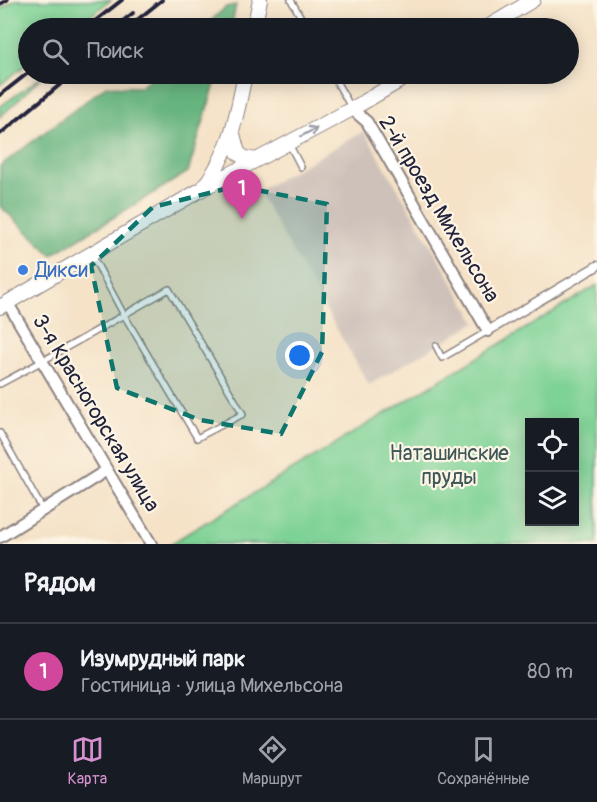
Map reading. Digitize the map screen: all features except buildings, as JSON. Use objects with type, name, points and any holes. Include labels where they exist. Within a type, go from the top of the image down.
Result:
[{"type":"street","points":[[256,18],[260,0]]},
{"type":"street","points":[[503,18],[533,0]]},
{"type":"street","points":[[202,189],[226,153],[233,134],[243,84]]},
{"type":"street","points":[[4,304],[202,189],[394,84]]},
{"type":"street","name":"2-й проезд Михельсона","points":[[352,109],[367,122],[488,331]]},
{"type":"street","points":[[233,134],[238,153],[245,158],[256,160]]},
{"type":"street","points":[[488,331],[597,266]]},
{"type":"street","name":"3-я Красногорская улица","points":[[4,304],[151,544]]},
{"type":"street","points":[[0,537],[107,470]]},
{"type":"lane","points":[[291,0],[301,18]]},
{"type":"lane","points":[[338,84],[352,109]]},
{"type":"lane","points":[[288,143],[301,167]]},
{"type":"lane","points":[[0,384],[41,362],[124,315],[169,289],[243,414],[197,438],[124,315],[92,254]]},
{"type":"lane","points":[[436,346],[442,358],[488,331]]},
{"type":"lane","points":[[0,433],[44,511]]},
{"type":"highlighted area","points":[[237,186],[327,204],[322,352],[281,434],[200,420],[117,388],[91,266],[153,207]]},
{"type":"shaded area","points":[[364,131],[476,322],[369,385],[258,191]]},
{"type":"green space","points":[[15,0],[111,0],[87,18],[18,18],[18,71],[0,85],[0,9]]},
{"type":"green space","points":[[236,5],[233,18],[214,18],[226,7]]},
{"type":"green space","points":[[31,84],[35,84],[0,117],[0,107]]},
{"type":"green space","points":[[144,84],[215,84],[188,172],[52,255],[0,206],[0,166],[106,86],[141,87]]},
{"type":"green space","name":"Наташинские пруды","points":[[597,285],[597,544],[170,544]]},
{"type":"railway","points":[[0,4],[7,0]]},
{"type":"railway","points":[[99,18],[122,0]]},
{"type":"railway","points":[[140,18],[162,0]]},
{"type":"railway","points":[[127,18],[133,13]]},
{"type":"railway","points":[[0,95],[18,81]]},
{"type":"railway","points":[[0,134],[61,84]]},
{"type":"place","name":"Изумрудный парк","points":[[242,219]]},
{"type":"place","name":"Дикси","points":[[23,270]]}]
